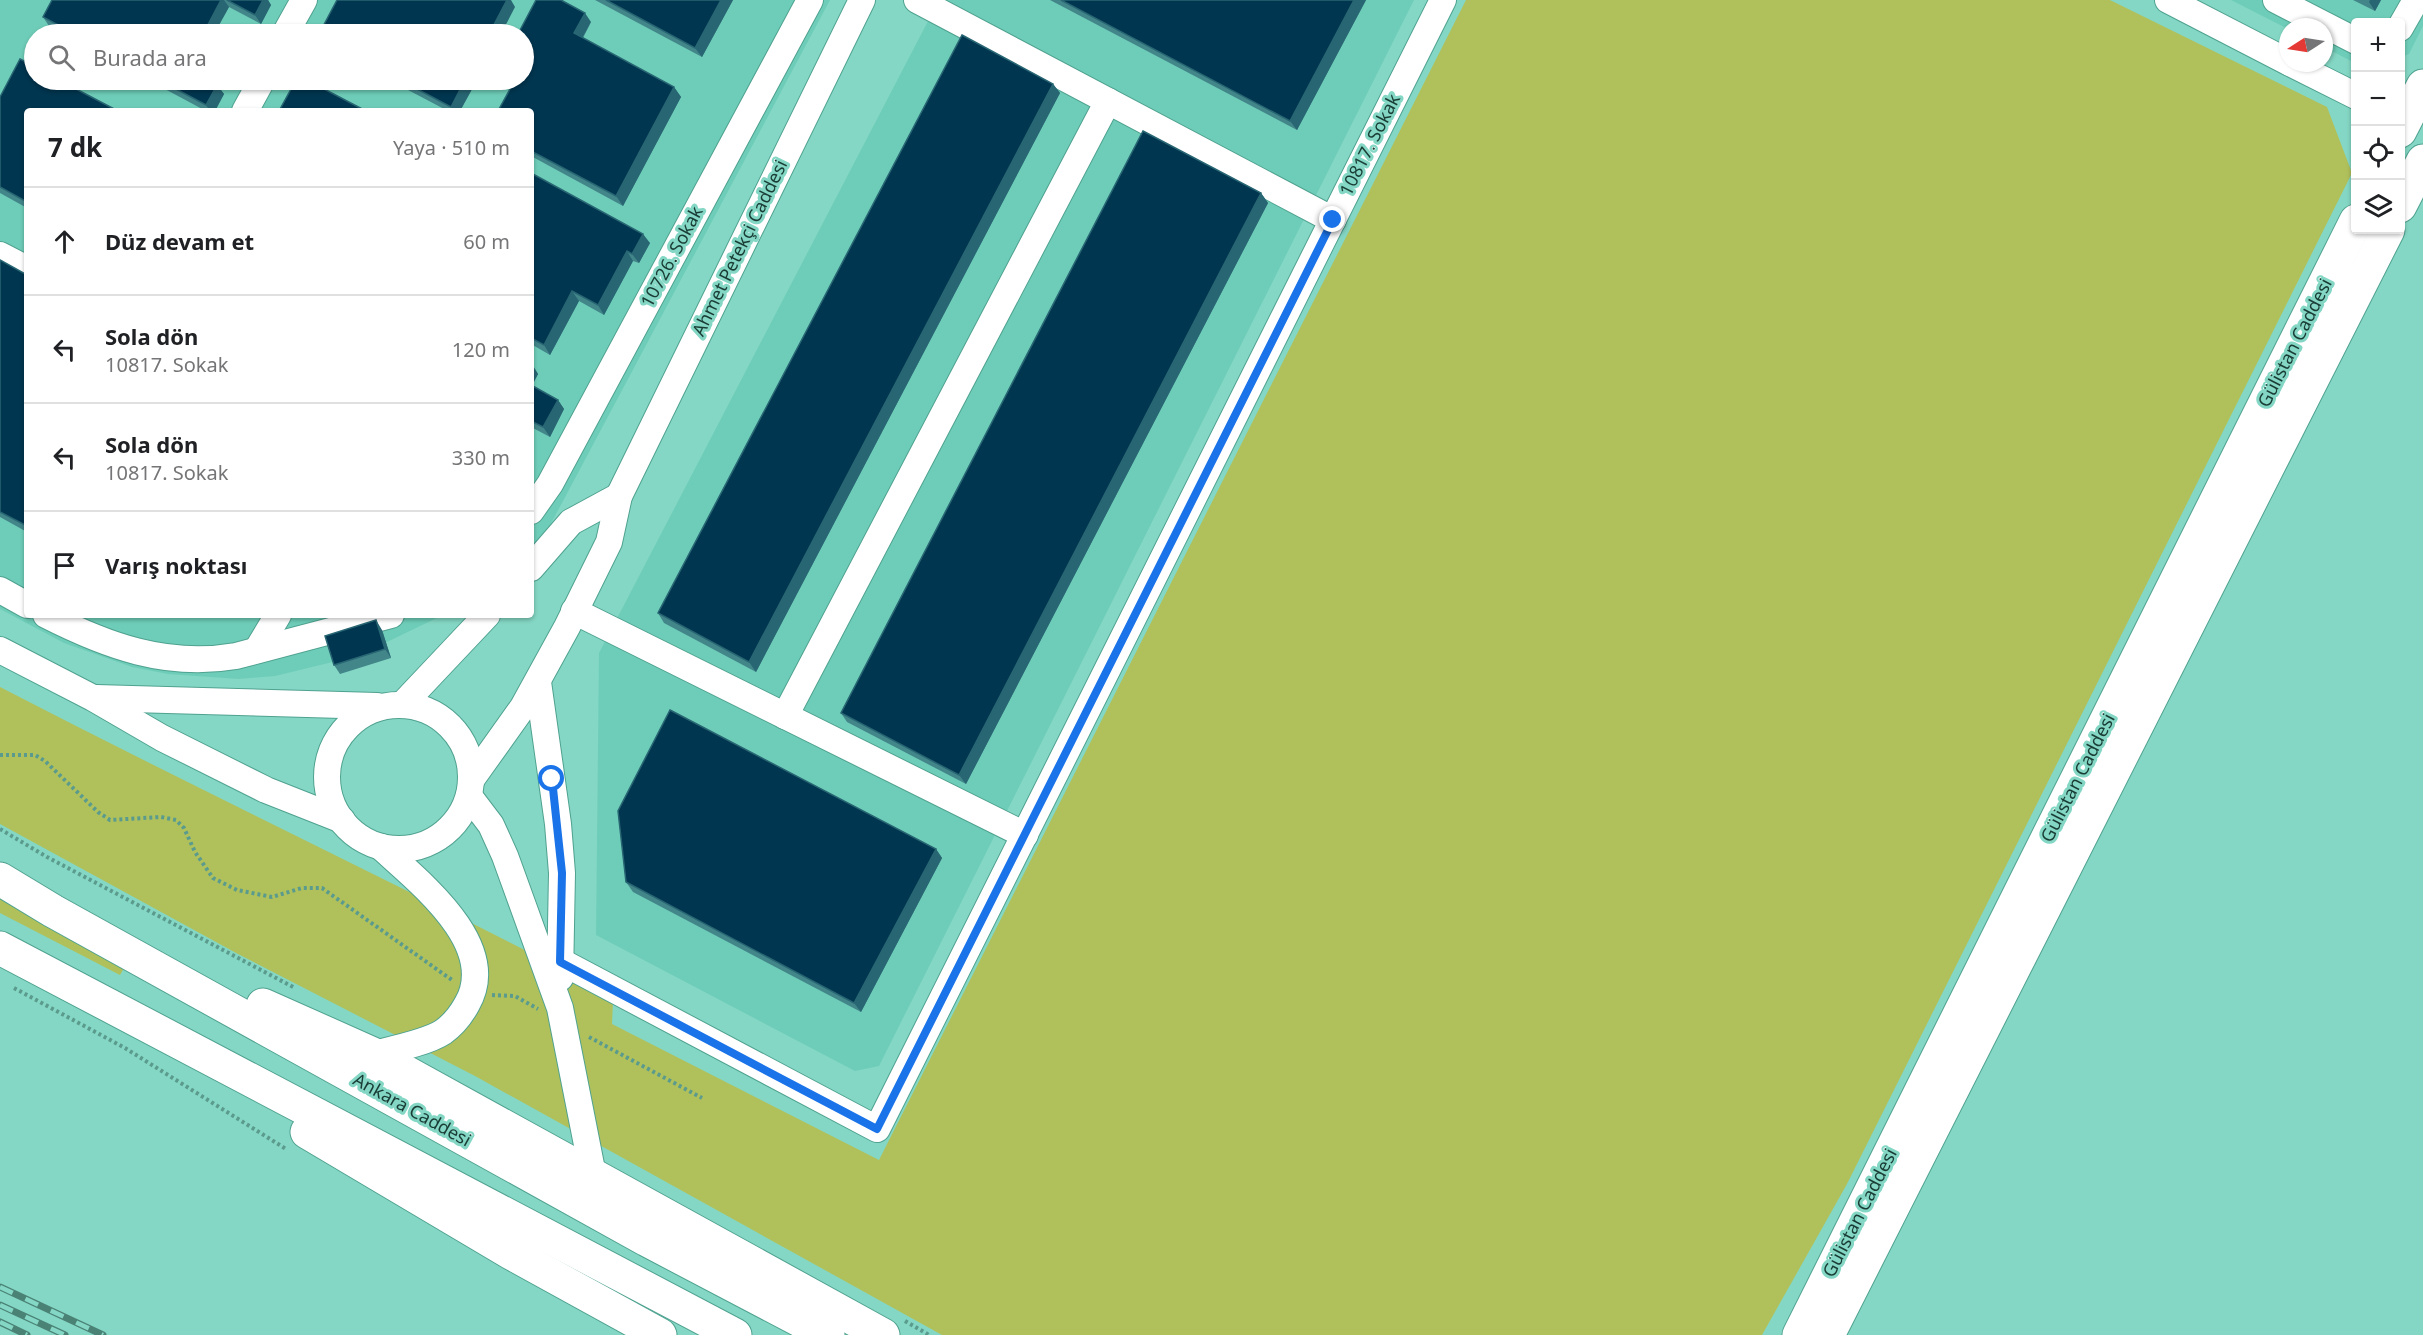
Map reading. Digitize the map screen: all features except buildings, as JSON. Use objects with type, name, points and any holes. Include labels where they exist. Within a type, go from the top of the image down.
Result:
[{"type":"main road","points":[[2405,119],[2423,86]]},
{"type":"main road","points":[[2405,197],[2421,169]]},
{"type":"main road","name":"Gülistan Caddesi","points":[[1799,1335],[2351,229]]},
{"type":"main road","name":"Gülistan Caddesi","points":[[1828,1335],[2386,234]]},
{"type":"main road","name":"Ankara Caddesi","points":[[0,879],[647,1240],[828,1335]]},
{"type":"main road","points":[[53,910],[373,1054],[883,1335]]},
{"type":"main road","points":[[0,950],[735,1335]]},
{"type":"main road","points":[[0,950],[511,1253],[660,1335]]},
{"type":"street","points":[[291,24],[304,0]]},
{"type":"street","name":"10726. Sokak","points":[[534,507],[550,484],[810,0]]},
{"type":"street","name":"Ahmet Petekçi Caddesi","points":[[470,788],[538,682],[609,542],[619,496],[862,0]]},
{"type":"street","points":[[917,0],[1333,220]]},
{"type":"street","name":"10817. Sokak","points":[[560,962],[877,1129],[1443,0]]},
{"type":"street","points":[[2168,0],[2279,57]]},
{"type":"street","points":[[2277,0],[2351,39]]},
{"type":"street","points":[[2405,19],[2416,0]]},
{"type":"street","points":[[2308,72],[2351,94]]},
{"type":"street","points":[[247,108],[257,90]]},
{"type":"street","points":[[785,716],[1108,100]]},
{"type":"street","points":[[0,255],[24,267]]},
{"type":"street","points":[[534,565],[571,522],[619,496]]},
{"type":"street","points":[[0,591],[24,603]]},
{"type":"street","points":[[574,611],[1024,835]]},
{"type":"street","points":[[52,618],[76,630],[146,654],[182,660],[212,660],[380,618]]},
{"type":"street","points":[[257,650],[276,618]]},
{"type":"street","points":[[373,1054],[442,1033],[460,1016],[473,993],[474,968],[469,944],[457,924],[434,897],[381,847],[353,832],[342,820],[334,807],[329,791],[327,775],[332,752],[344,731],[356,720],[370,711],[393,706],[484,618]]},
{"type":"street","points":[[0,650],[93,698],[162,738],[266,790],[342,820]]},
{"type":"street","points":[[538,682],[558,824],[562,873],[561,1016]]},
{"type":"street","points":[[93,698],[393,706],[432,713],[457,734],[467,756],[470,788],[463,811],[454,824],[435,839],[413,848],[381,847]]},
{"type":"street","points":[[470,788],[505,856],[561,1016],[593,1175]]},
{"type":"path","points":[[0,755],[21,753],[35,755],[45,761],[98,812],[110,820],[161,817],[176,820],[184,828],[195,852],[213,878],[237,891],[272,897],[302,888],[322,888],[452,981],[473,993],[514,996],[561,1016],[702,1098]]},
{"type":"shaded area","points":[[0,0],[830,0],[547,531],[534,544],[534,108],[24,108],[24,618],[437,618],[345,659],[275,676],[239,679],[168,674],[132,667],[64,643],[0,609]]},
{"type":"shaded area","points":[[939,0],[1414,0],[879,1066],[855,1071],[596,935],[599,653]]},
{"type":"shaded area","points":[[1466,0],[2110,0],[2327,107],[2351,175],[1847,1184],[1762,1335],[942,1335],[475,1076],[238,954],[0,824],[0,687],[601,989],[613,1001],[612,1024],[879,1160]]},
{"type":"shaded area","points":[[2231,0],[2423,0],[2423,26],[2409,54],[2405,56],[2405,18],[2351,18],[2351,61],[2333,52],[2333,18],[2279,18],[2279,24]]},
{"type":"shaded area","points":[[0,879],[133,952],[120,975],[0,913]]},
{"type":"railway","points":[[0,1287],[103,1335]]},
{"type":"railway","points":[[0,1305],[65,1335]]},
{"type":"railway","points":[[0,1322],[27,1335]]},
{"type":"route","points":[[552,779],[562,873],[560,962],[877,1129],[1333,220]]}]
